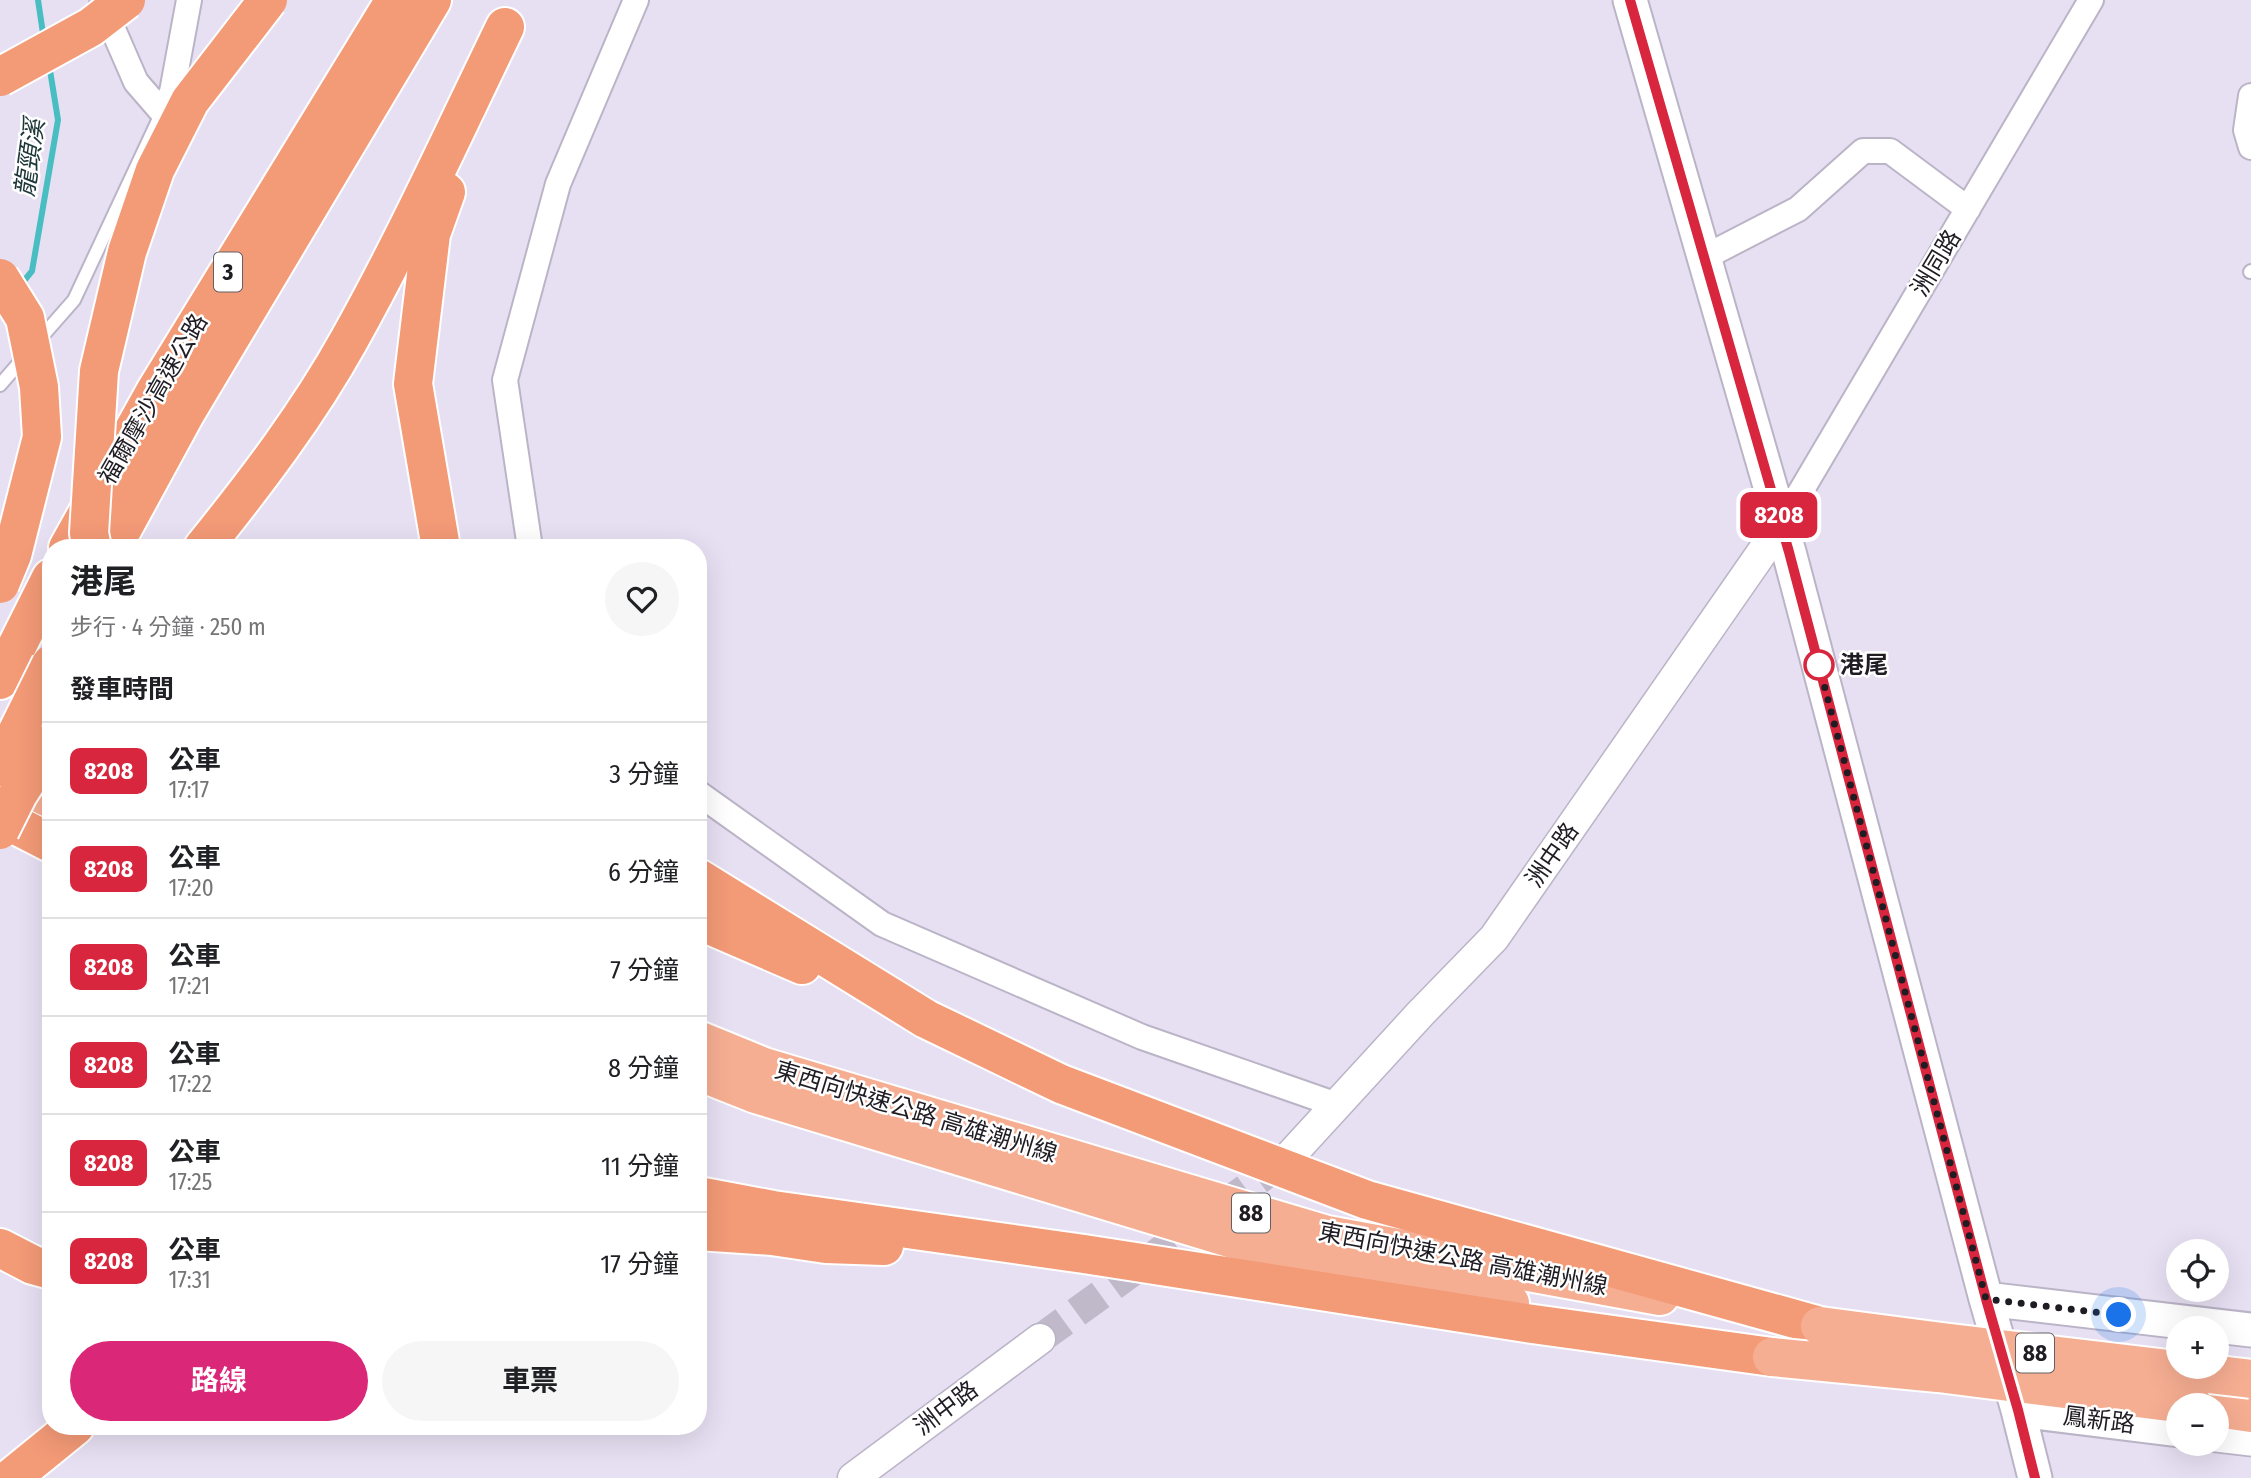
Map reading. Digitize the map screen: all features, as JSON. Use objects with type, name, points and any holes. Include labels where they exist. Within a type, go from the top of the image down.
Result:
[{"type":"highway","points":[[0,77],[91,27],[126,0]]},
{"type":"highway","points":[[90,539],[99,371],[127,251],[155,170],[190,101],[268,0]]},
{"type":"highway","name":"福爾摩沙高速公路","points":[[73,539],[155,392],[395,0]]},
{"type":"highway","name":"福爾摩沙高速公路","points":[[116,539],[186,412],[432,0]]},
{"type":"highway","points":[[210,539],[244,498],[299,421],[349,341],[512,13]]},
{"type":"highway","points":[[440,539],[413,384],[431,234],[512,13]]},
{"type":"highway","points":[[0,278],[25,318],[39,387],[42,437],[12,555],[0,584]]},
{"type":"highway","points":[[0,680],[42,594]]},
{"type":"highway","points":[[0,767],[42,682]]},
{"type":"highway","points":[[0,689],[42,706]]},
{"type":"highway","points":[[0,740],[42,761]]},
{"type":"highway","points":[[0,830],[18,794],[42,757]]},
{"type":"highway","points":[[0,773],[42,794]]},
{"type":"highway","points":[[0,817],[42,838]]},
{"type":"highway","points":[[707,884],[926,1019]]},
{"type":"highway","points":[[707,924],[926,1019],[1061,1084],[1367,1200],[1820,1326]]},
{"type":"highway","name":"東西向快速公路 高雄潮州線","points":[[707,1044],[764,1067],[1326,1235],[1820,1326],[2251,1379]]},
{"type":"highway","name":"東西向快速公路 高雄潮州線","points":[[707,1075],[756,1094],[1315,1264],[1772,1357],[1938,1373],[2166,1402]]},
{"type":"highway","points":[[707,1198],[1526,1323],[1772,1357]]},
{"type":"highway","points":[[707,1232],[772,1236],[826,1244],[1084,1254]]},
{"type":"highway","points":[[0,1248],[42,1268]]},
{"type":"highway","points":[[2229,1410],[2251,1413]]},
{"type":"highway","points":[[11,1478],[64,1435]]},
{"type":"main road","points":[[1630,0],[1781,525],[2035,1478]]},
{"type":"main road","points":[[1986,1299],[2251,1330]]},
{"type":"main road","name":"鳳新路","points":[[2018,1410],[2166,1428]]},
{"type":"main road","points":[[2229,1436],[2251,1439]]},
{"type":"street","points":[[100,0],[136,82],[162,112],[172,92],[188,0]]},
{"type":"street","points":[[529,539],[505,380],[558,184],[636,0]]},
{"type":"street","name":"洲同路","points":[[1781,525],[2091,0]]},
{"type":"street","points":[[2251,96],[2246,130],[2251,148]]},
{"type":"street","points":[[1705,257],[1798,209],[1863,151],[1889,151],[1968,209]]},
{"type":"street","name":"洲中路","points":[[1288,1158],[1494,938],[1781,525]]},
{"type":"street","points":[[707,799],[882,924],[1142,1037],[1337,1105]]},
{"type":"street","name":"洲中路","points":[[853,1478],[1040,1339]]},
{"type":"lane","points":[[0,385],[74,300],[162,112]]},
{"type":"waterway","name":"龍頸溪","points":[[38,0],[44,40]]},
{"type":"waterway","name":"龍頸溪","points":[[19,287],[32,271],[58,120],[49,64]]},
{"type":"tunnel","points":[[1040,1339],[1288,1158]]},
{"type":"bus line","name":"8208","points":[[1630,0],[1789,552],[2035,1478]]},
{"type":"place","name":"港尾","points":[[1819,665]]},
{"type":"route","points":[[1819,665],[1817,658],[1986,1299],[2119,1315]]}]
